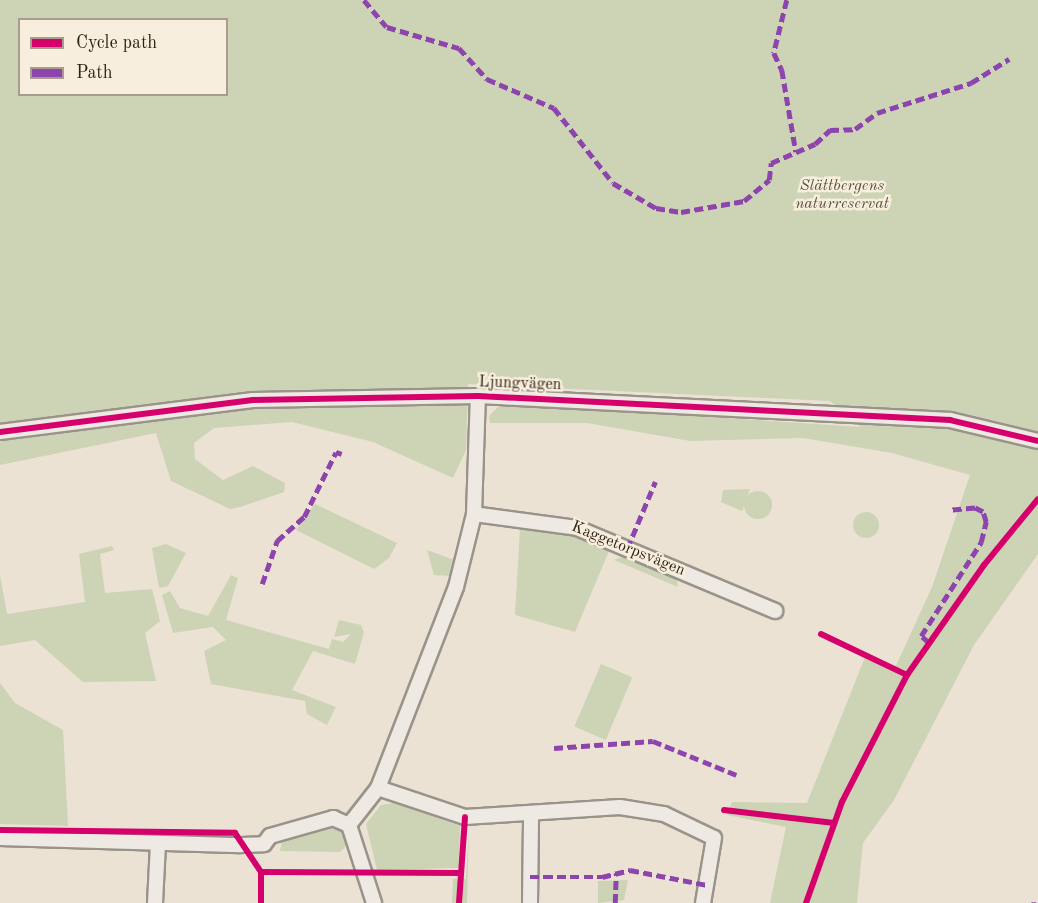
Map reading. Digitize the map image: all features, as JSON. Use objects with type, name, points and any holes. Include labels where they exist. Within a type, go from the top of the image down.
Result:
[{"type":"street","name":"Ljungvägen","points":[[0,432],[253,400],[478,396],[950,420],[1038,441]]},
{"type":"street","points":[[349,825],[378,788],[456,588],[474,514],[478,396]]},
{"type":"street","name":"Kaggetorpsvägen","points":[[474,514],[577,528],[775,611]]},
{"type":"street","points":[[378,788],[465,817],[636,808],[711,833],[715,846],[703,903]]},
{"type":"street","points":[[530,903],[531,815]]},
{"type":"street","points":[[0,838],[264,844],[270,836],[333,818],[349,825],[374,903]]},
{"type":"street","points":[[155,903],[158,843]]},
{"type":"green space","name":"Slättbergens naturreservat","points":[[0,0],[1038,0],[1038,554],[974,645],[894,800],[863,843],[857,903],[770,903],[786,827],[727,815],[732,802],[807,803],[865,657],[894,670],[932,587],[970,475],[892,453],[803,438],[690,441],[587,423],[490,423],[489,416],[502,403],[861,427],[830,401],[468,384],[466,450],[453,478],[373,442],[292,422],[214,428],[194,443],[195,459],[223,480],[253,466],[285,483],[284,492],[230,509],[171,481],[156,433],[0,465]]},
{"type":"green space","points":[[750,489],[742,511],[721,502],[723,490]]},
{"type":"green space","points":[[758,491],[768,495],[772,505],[768,515],[758,519],[748,515],[744,505],[748,495]]},
{"type":"green space","points":[[315,504],[397,543],[389,558],[374,569],[296,530]]},
{"type":"green space","points":[[866,512],[875,516],[879,525],[875,534],[866,538],[857,534],[853,525],[857,516]]},
{"type":"green space","points":[[520,528],[558,531],[609,551],[575,632],[515,615]]},
{"type":"green space","points":[[166,544],[186,553],[168,586],[159,588],[152,548]]},
{"type":"green space","points":[[112,546],[114,550],[100,554],[105,593],[152,589],[160,621],[145,633],[156,681],[83,682],[35,640],[0,646],[0,575],[7,614],[85,602],[79,554]]},
{"type":"green space","points":[[427,550],[457,561],[451,576],[434,575]]},
{"type":"green space","points":[[627,555],[676,576],[678,587],[614,560]]},
{"type":"green space","points":[[231,575],[238,578],[226,620],[329,649],[332,639],[343,642],[351,634],[334,637],[339,620],[361,625],[364,632],[355,664],[313,651],[292,690],[336,707],[327,725],[307,714],[305,701],[211,684],[204,651],[226,640],[213,627],[173,633],[162,595],[170,591],[180,608],[208,616]]},
{"type":"green space","points":[[601,664],[632,677],[606,740],[574,727]]},
{"type":"green space","points":[[0,683],[15,703],[63,730],[68,826],[0,824]]},
{"type":"green space","points":[[393,803],[460,826],[459,868],[377,870],[366,824],[381,805]]},
{"type":"green space","points":[[334,825],[347,831],[349,843],[340,852],[280,851],[282,840]]},
{"type":"green space","points":[[469,829],[467,903],[452,903],[453,879],[466,879]]},
{"type":"green space","points":[[628,880],[624,900],[598,903],[598,881]]},
{"type":"marked path","points":[[364,0],[387,27],[459,48],[487,79],[554,108],[613,183],[656,208],[681,212],[744,201],[769,180],[771,163],[815,144],[830,130],[855,129],[877,113],[971,83],[1009,59]]},
{"type":"marked path","points":[[787,0],[774,53],[782,70],[796,152]]},
{"type":"marked path","points":[[262,584],[277,541],[304,517],[336,452],[342,454]]},
{"type":"marked path","points":[[627,549],[655,482]]},
{"type":"marked path","points":[[929,643],[921,636],[981,542],[986,522],[983,512],[975,508],[950,510]]},
{"type":"marked path","points":[[554,748],[653,741],[739,776]]},
{"type":"marked path","points":[[530,877],[602,877],[630,870],[707,885]]},
{"type":"marked path","points":[[615,903],[616,873]]},
{"type":"cycle path","points":[[0,432],[253,400],[478,396],[950,420],[1038,441]]},
{"type":"cycle path","points":[[806,903],[842,802],[907,675],[984,565],[1038,499]]},
{"type":"cycle path","points":[[821,634],[907,675]]},
{"type":"cycle path","points":[[724,810],[834,823]]},
{"type":"cycle path","points":[[459,903],[465,817]]},
{"type":"cycle path","points":[[0,830],[235,833],[261,872],[261,903]]},
{"type":"cycle path","points":[[261,872],[460,873]]}]
